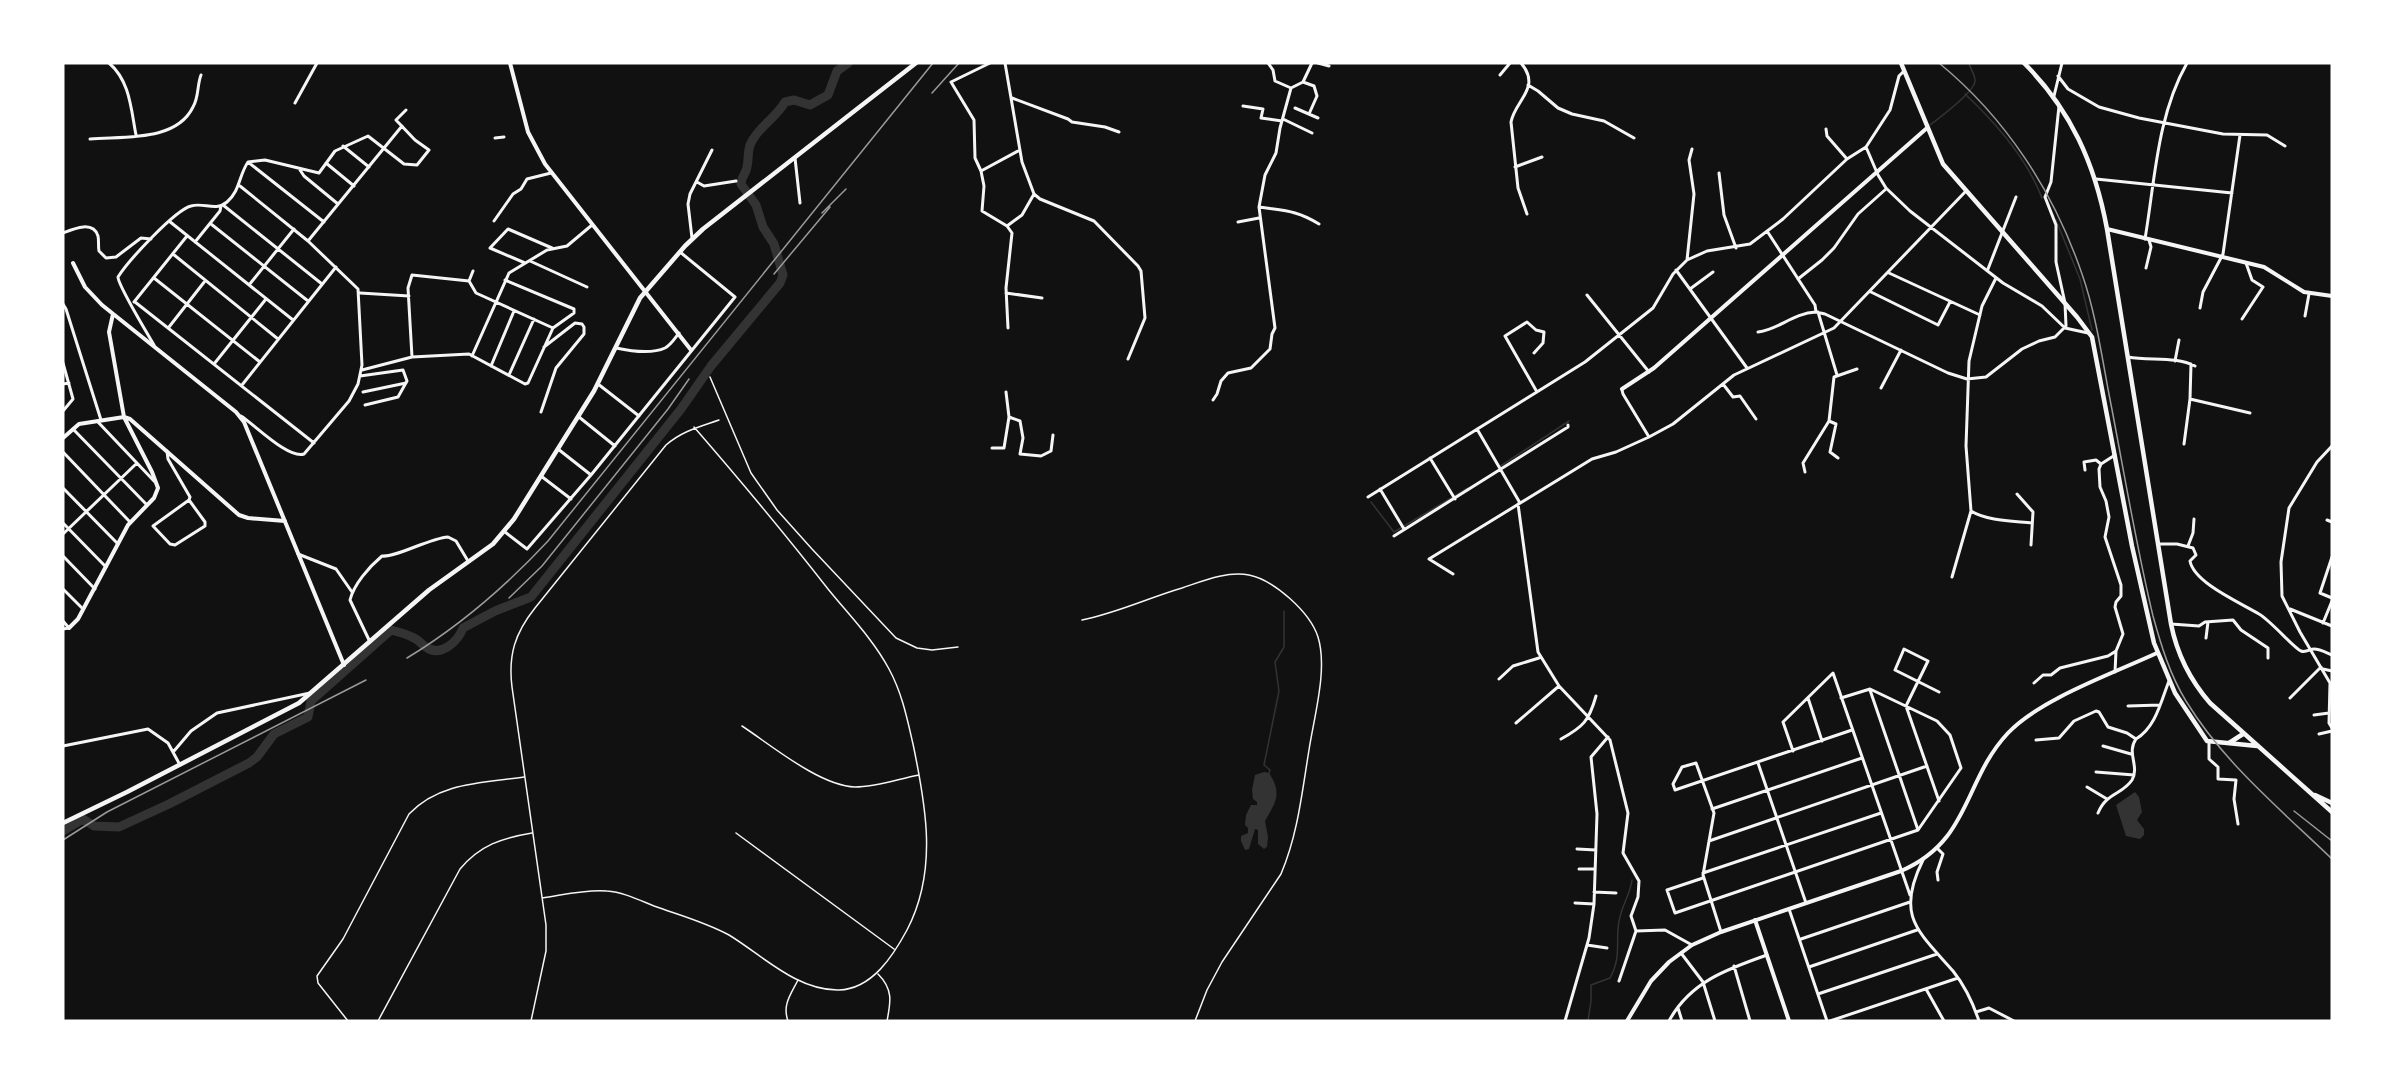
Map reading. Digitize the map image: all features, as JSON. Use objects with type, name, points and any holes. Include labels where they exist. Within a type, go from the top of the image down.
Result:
[{"type":"main road","points":[[63,823],[291,708],[344,665],[424,594],[493,544],[505,532],[579,417],[598,384],[633,309],[692,238],[916,63]]},
{"type":"main road","points":[[1901,63],[1940,159],[2090,333],[2096,352],[2132,546],[2157,652],[2169,681],[2204,739],[2209,742],[2257,746]]},
{"type":"main road","points":[[2024,63],[2054,96],[2076,130],[2096,179],[2107,229],[2171,624],[2178,651],[2194,683],[2216,709],[2332,812]]},
{"type":"main road","points":[[2229,743],[2244,734]]},
{"type":"main road","points":[[2307,791],[2332,803]]},
{"type":"street","points":[[109,63],[121,74],[127,89],[136,135]]},
{"type":"street","points":[[295,103],[317,63]]},
{"type":"street","points":[[510,63],[528,132],[551,173],[691,350]]},
{"type":"street","points":[[990,63],[951,82],[974,120],[975,158],[984,186],[982,211],[1007,226],[1012,238],[1006,293],[1008,328]]},
{"type":"street","points":[[1005,63],[1020,150],[1034,195],[1022,215],[1007,226]]},
{"type":"street","points":[[1268,63],[1273,70],[1275,81],[1291,88]]},
{"type":"street","points":[[1213,400],[1221,381],[1228,373],[1251,368],[1270,349],[1275,328],[1259,207],[1265,175],[1276,153],[1291,88],[1303,82],[1312,63]]},
{"type":"street","points":[[1318,63],[1329,66]]},
{"type":"street","points":[[1500,75],[1510,63]]},
{"type":"street","points":[[1521,63],[1528,74],[1528,85],[1522,104],[1512,118],[1518,188],[1527,214]]},
{"type":"street","points":[[2054,96],[2062,63]]},
{"type":"street","points":[[2146,268],[2151,247],[2147,240],[2164,123],[2175,86],[2187,63]]},
{"type":"street","points":[[1368,497],[1585,362],[1653,308],[1676,270],[1687,260],[1707,251],[1750,244],[1767,231],[1847,159],[1866,147],[1890,110],[1899,76],[1904,71]]},
{"type":"street","points":[[90,139],[165,132],[181,124],[195,104],[201,75]]},
{"type":"street","points":[[2058,76],[2068,89],[2099,107],[2164,123],[2240,135],[2268,135],[2285,146]]},
{"type":"street","points":[[1303,82],[1314,86],[1317,96],[1309,114]]},
{"type":"street","points":[[1528,85],[1538,90],[1558,108],[1578,116],[1604,121],[1634,138]]},
{"type":"street","points":[[1012,98],[1072,122],[1105,127],[1119,132]]},
{"type":"street","points":[[1758,332],[1764,332],[1790,318],[1817,312],[1948,373],[1967,379],[1986,377],[2022,349],[2038,341],[2055,337],[2065,328],[2065,303],[2056,262],[2056,225],[2045,197],[2052,174],[2059,103]]},
{"type":"street","points":[[1243,106],[1263,109],[1261,118],[1283,120],[1312,133]]},
{"type":"street","points":[[1295,108],[1318,118]]},
{"type":"street","points":[[248,162],[265,160],[300,170],[319,172],[330,155],[343,146],[368,136],[404,164],[417,165],[429,150],[396,120],[406,110]]},
{"type":"street","points":[[308,241],[402,126]]},
{"type":"street","points":[[1649,437],[1623,394],[1623,389],[1649,372],[1927,128]]},
{"type":"street","points":[[1826,129],[1827,136],[1847,159]]},
{"type":"street","points":[[2200,309],[2203,292],[2223,254],[2240,135]]},
{"type":"street","points":[[495,138],[504,137]]},
{"type":"street","points":[[343,146],[369,167]]},
{"type":"street","points":[[1866,147],[1886,188],[1899,201],[1988,269],[1996,278],[2042,306],[2065,328],[2090,333]]},
{"type":"street","points":[[1687,260],[1694,194],[1689,159],[1692,149]]},
{"type":"street","points":[[692,238],[688,204],[690,194],[712,150]]},
{"type":"street","points":[[981,171],[1020,150]]},
{"type":"street","points":[[1515,166],[1542,157]]},
{"type":"street","points":[[795,158],[800,202]]},
{"type":"street","points":[[195,242],[240,186],[248,162]]},
{"type":"street","points":[[248,162],[324,222]]},
{"type":"street","points":[[326,163],[354,186]]},
{"type":"street","points":[[300,170],[304,176],[338,204]]},
{"type":"street","points":[[494,221],[527,179],[551,173]]},
{"type":"street","points":[[1719,174],[1724,215],[1736,248]]},
{"type":"street","points":[[2096,179],[2232,193]]},
{"type":"street","points":[[697,182],[704,186],[736,181]]},
{"type":"street","points":[[73,263],[85,287],[113,314],[293,455],[304,454],[353,394],[360,376],[362,370],[360,293],[355,285],[308,241],[240,186]]},
{"type":"street","points":[[1798,279],[1834,248],[1857,213],[1886,188]]},
{"type":"street","points":[[1453,574],[1429,560],[1592,459],[1616,452],[1673,424],[1747,368],[1824,333],[1841,322],[1966,191]]},
{"type":"street","points":[[1034,195],[1094,221],[1138,266],[1141,272],[1145,311],[1143,324],[1128,359]]},
{"type":"street","points":[[1988,269],[2016,197]]},
{"type":"street","points":[[155,347],[133,302],[119,285],[118,277],[169,221],[193,205],[211,208],[222,206],[322,284]]},
{"type":"street","points":[[1259,207],[1298,213],[1319,224]]},
{"type":"street","points":[[1238,222],[1259,218]]},
{"type":"street","points":[[169,221],[293,320]]},
{"type":"street","points":[[211,224],[308,302]]},
{"type":"street","points":[[472,356],[509,273],[554,249],[567,246],[592,225]]},
{"type":"street","points":[[63,233],[81,227],[94,230],[98,235],[99,251],[106,258],[116,257],[141,238],[151,239]]},
{"type":"street","points":[[249,285],[294,229]]},
{"type":"street","points":[[525,263],[490,248],[508,229],[554,249]]},
{"type":"street","points":[[2107,229],[2271,270],[2297,289],[2309,294],[2332,296]]},
{"type":"street","points":[[1767,231],[1815,305],[1837,375]]},
{"type":"street","points":[[133,302],[187,236]]},
{"type":"street","points":[[505,532],[527,549],[615,446],[735,297],[680,252]]},
{"type":"street","points":[[173,254],[278,339]]},
{"type":"street","points":[[530,261],[587,287]]},
{"type":"street","points":[[2242,319],[2263,287],[2252,280],[2246,263]]},
{"type":"street","points":[[241,385],[336,267]]},
{"type":"street","points":[[1676,270],[1747,368]]},
{"type":"street","points":[[469,281],[473,271]]},
{"type":"street","points":[[1690,289],[1713,272]]},
{"type":"street","points":[[1888,272],[1980,315]]},
{"type":"street","points":[[412,357],[408,288],[412,275],[469,281]]},
{"type":"street","points":[[154,278],[260,362]]},
{"type":"street","points":[[1952,577],[1971,511],[1966,446],[1969,361],[1980,315],[1996,278]]},
{"type":"street","points":[[168,327],[205,280]]},
{"type":"street","points":[[362,370],[412,357],[469,354],[525,384],[528,383],[553,328],[574,313],[573,309],[505,280]]},
{"type":"street","points":[[469,281],[476,293],[553,328]]},
{"type":"street","points":[[1870,292],[1938,325],[1950,302]]},
{"type":"street","points":[[360,293],[409,296]]},
{"type":"street","points":[[1006,293],[1042,298]]},
{"type":"street","points":[[2305,316],[2309,294]]},
{"type":"street","points":[[1587,295],[1649,372]]},
{"type":"street","points":[[214,364],[266,299]]},
{"type":"street","points":[[133,302],[314,443]]},
{"type":"street","points":[[63,304],[99,421],[158,484]]},
{"type":"street","points":[[491,366],[514,311]]},
{"type":"street","points":[[63,629],[69,628],[78,620],[130,522],[158,493],[158,484],[124,417],[109,332],[113,314]]},
{"type":"street","points":[[509,375],[534,319]]},
{"type":"street","points":[[1534,353],[1543,343],[1544,332],[1536,330],[1527,322],[1505,336],[1537,392]]},
{"type":"street","points":[[541,412],[556,369],[584,334],[584,327],[578,323],[572,325],[544,347]]},
{"type":"street","points":[[615,348],[628,351],[668,347],[679,333]]},
{"type":"street","points":[[2175,360],[2179,340]]},
{"type":"street","points":[[1881,388],[1900,350]]},
{"type":"street","points":[[2128,357],[2144,360],[2175,360],[2195,366]]},
{"type":"street","points":[[63,363],[74,399],[63,411]]},
{"type":"street","points":[[2184,444],[2190,399],[2191,364]]},
{"type":"street","points":[[1805,472],[1803,463],[1829,421],[1834,377],[1857,369]]},
{"type":"street","points":[[360,376],[405,371],[406,383],[398,397],[365,405]]},
{"type":"street","points":[[63,384],[69,383]]},
{"type":"street","points":[[363,392],[406,383]]},
{"type":"street","points":[[598,384],[639,416]]},
{"type":"street","points":[[1723,384],[1733,397],[1740,396],[1756,419]]},
{"type":"street","points":[[992,448],[1004,448],[1009,417],[1006,392]]},
{"type":"street","points":[[2190,399],[2250,413]]},
{"type":"street","points":[[238,414],[249,431],[344,665]]},
{"type":"street","points":[[63,438],[79,424],[124,417],[135,423],[167,450],[239,515],[248,518],[285,521]]},
{"type":"street","points":[[579,417],[615,446]]},
{"type":"street","points":[[1009,417],[1020,421],[1023,438],[1020,454],[1041,456],[1052,451],[1053,435]]},
{"type":"street","points":[[1829,421],[1836,424],[1830,452],[1838,458]]},
{"type":"street","points":[[1394,536],[1568,425]]},
{"type":"street","points":[[72,428],[147,505]]},
{"type":"street","points":[[1477,429],[1519,503],[1539,658],[1559,686],[1608,737],[1628,813],[1623,853],[1639,881],[1638,897],[1631,916],[1636,931],[1619,981]]},
{"type":"street","points":[[2319,734],[2332,730],[2329,723],[2330,683],[2282,596],[2281,562],[2289,508],[2317,462],[2332,446]]},
{"type":"street","points":[[558,449],[591,475]]},
{"type":"street","points":[[167,450],[168,459],[190,497],[189,500],[205,522],[205,526],[175,545],[171,544],[153,526],[189,500]]},
{"type":"street","points":[[63,452],[130,522]]},
{"type":"street","points":[[2115,455],[2099,469],[2100,487],[2109,517],[2105,537],[2122,591],[2115,607],[2123,634],[2116,651],[2115,672]]},
{"type":"street","points":[[1430,458],[1454,497]]},
{"type":"street","points":[[2085,470],[2084,462],[2096,460],[2102,464]]},
{"type":"street","points":[[63,534],[137,462]]},
{"type":"street","points":[[541,476],[571,499]]},
{"type":"street","points":[[63,488],[118,544]]},
{"type":"street","points":[[1380,489],[1404,528]]},
{"type":"street","points":[[2017,494],[2032,512],[2031,545]]},
{"type":"street","points":[[1971,511],[1977,515],[2032,523]]},
{"type":"street","points":[[2188,546],[2193,533],[2194,519]]},
{"type":"street","points":[[2327,520],[2332,522]]},
{"type":"street","points":[[63,523],[106,567]]},
{"type":"street","points":[[370,642],[350,604],[352,592],[382,556],[389,556],[443,537],[456,541],[469,562]]},
{"type":"street","points":[[2159,544],[2193,548],[2196,553],[2190,561],[2193,569],[2216,590],[2262,616],[2277,627],[2298,649],[2304,651],[2317,649],[2332,655]]},
{"type":"street","points":[[298,554],[336,569],[352,592]]},
{"type":"street","points":[[63,556],[94,589]]},
{"type":"street","points":[[2323,623],[2332,599],[2320,593],[2332,557]]},
{"type":"street","points":[[63,589],[83,610]]},
{"type":"street","points":[[2290,609],[2332,626]]},
{"type":"street","points":[[2171,624],[2199,626],[2208,622],[2233,620],[2241,630],[2268,648],[2268,658]]},
{"type":"street","points":[[63,621],[69,628]]},
{"type":"street","points":[[2206,638],[2208,622]]},
{"type":"street","points":[[1938,801],[1906,706],[1918,681],[1928,661],[1904,650],[1895,670],[1918,681],[1939,692]]},
{"type":"street","points":[[2034,683],[2043,675],[2050,675],[2060,668],[2097,660],[2116,651]]},
{"type":"street","points":[[1627,1021],[1651,981],[1681,952],[1692,945],[1721,932],[1901,871],[1923,860],[1937,848],[1956,825],[1986,763],[2009,731],[2042,707],[2157,652]]},
{"type":"street","points":[[1499,679],[1514,666],[1539,658]]},
{"type":"street","points":[[2322,668],[2332,671]]},
{"type":"street","points":[[2290,698],[2322,668]]},
{"type":"street","points":[[1793,751],[1784,722],[1833,673],[1910,895]]},
{"type":"street","points":[[2098,813],[2102,802],[2129,783],[2134,775],[2132,744],[2147,729],[2160,705],[2169,681]]},
{"type":"street","points":[[1516,723],[1559,686]]},
{"type":"street","points":[[1870,689],[1918,830]]},
{"type":"street","points":[[1841,698],[1870,689],[1937,721],[1950,735],[1960,768],[1918,830],[1675,914],[1667,890],[1786,845],[1881,813]]},
{"type":"street","points":[[174,751],[191,731],[217,713],[312,692]]},
{"type":"street","points":[[1561,740],[1589,718],[1596,696]]},
{"type":"street","points":[[1808,698],[1822,741]]},
{"type":"street","points":[[2128,706],[2160,705]]},
{"type":"street","points":[[2036,740],[2058,738],[2074,720],[2096,711],[2099,712],[2108,728],[2127,733],[2136,739]]},
{"type":"street","points":[[2314,715],[2330,712]]},
{"type":"street","points":[[63,746],[148,729],[174,751],[180,765]]},
{"type":"street","points":[[1721,932],[1703,876],[1714,813],[1712,809],[1703,781],[1696,763],[1682,767],[1673,784],[1675,790],[1703,781],[1758,762],[1793,751],[1852,730]]},
{"type":"street","points":[[1566,1021],[1587,945],[1594,904],[1597,814],[1591,757],[1608,737]]},
{"type":"street","points":[[2209,742],[2209,759],[2218,767],[2218,779],[2235,780],[2234,799],[2238,824]]},
{"type":"street","points":[[2103,746],[2131,754]]},
{"type":"street","points":[[1712,809],[1862,758]]},
{"type":"street","points":[[1758,762],[1806,903]]},
{"type":"street","points":[[1709,841],[1927,766]]},
{"type":"street","points":[[2096,772],[2134,775]]},
{"type":"street","points":[[2086,787],[2107,799]]},
{"type":"street","points":[[1937,848],[1943,854],[1937,872],[1938,880]]},
{"type":"street","points":[[1577,849],[1596,849]]},
{"type":"street","points":[[1923,860],[1910,895],[1917,930],[1958,978],[1979,1021]]},
{"type":"street","points":[[1579,869],[1595,869]]},
{"type":"street","points":[[1594,892],[1616,893]]},
{"type":"street","points":[[1800,939],[1910,902]]},
{"type":"street","points":[[1575,903],[1594,904]]},
{"type":"street","points":[[1789,909],[1829,1021],[1958,978]]},
{"type":"street","points":[[1755,920],[1789,1021]]},
{"type":"street","points":[[1636,931],[1665,930],[1692,945]]},
{"type":"street","points":[[1809,967],[1917,930]]},
{"type":"street","points":[[1587,945],[1607,948]]},
{"type":"street","points":[[1681,952],[1703,982],[1715,1021]]},
{"type":"street","points":[[1818,994],[1937,954]]},
{"type":"street","points":[[1669,1021],[1678,1007],[1703,982],[1734,966],[1767,956]]},
{"type":"street","points":[[1734,966],[1750,1021]]},
{"type":"street","points":[[1926,989],[1942,1021]]},
{"type":"street","points":[[1678,1007],[1682,1021]]},
{"type":"street","points":[[1976,1012],[1989,1008],[2014,1021]]},
{"type":"lane","points":[[710,377],[751,473],[777,510],[812,549],[896,638],[916,648],[939,650],[958,647]]},
{"type":"lane","points":[[531,1021],[546,951],[546,925],[510,670],[512,646],[516,635],[535,608],[647,467],[672,440],[694,427],[719,420]]},
{"type":"lane","points":[[542,898],[597,891],[619,893],[706,924],[799,980],[816,987],[842,990],[861,984],[877,973],[895,950],[912,919],[923,888],[926,817],[920,775],[904,703],[882,657],[783,532],[694,427]]},
{"type":"lane","points":[[1082,620],[1101,616],[1206,580],[1249,575],[1263,581],[1296,603],[1313,625],[1318,637],[1321,650],[1318,689],[1299,814],[1289,856],[1277,879],[1213,979],[1195,1021]]},
{"type":"lane","points":[[742,726],[817,776],[840,785],[864,786],[920,775]]},
{"type":"lane","points":[[348,1021],[318,983],[317,976],[343,939],[409,814],[424,799],[446,789],[525,777]]},
{"type":"lane","points":[[378,1021],[460,869],[469,858],[490,843],[533,832]]},
{"type":"lane","points":[[736,832],[895,950]]},
{"type":"lane","points":[[877,973],[890,989],[891,1002],[887,1021]]},
{"type":"lane","points":[[788,1021],[787,1000],[799,980]]},
{"type":"shaded area","points":[[1269,773],[1277,793],[1265,821],[1267,847],[1264,849],[1258,844],[1258,830],[1255,829],[1249,849],[1245,850],[1241,836],[1248,833],[1245,825],[1246,815],[1251,805],[1257,805],[1253,799],[1252,790],[1255,775]]},
{"type":"shaded area","points":[[2135,792],[2139,797],[2142,812],[2137,820],[2144,829],[2144,835],[2140,839],[2126,836],[2116,805]]},
{"type":"waterway","points":[[63,831],[83,819],[94,826],[119,827],[249,763],[257,757],[274,734],[308,717],[311,701],[391,630],[403,633],[432,650],[443,649],[453,643],[463,628],[495,611],[531,597],[681,409],[711,366],[780,283],[783,275],[774,244],[763,227],[756,205],[741,184],[750,146],[754,137],[785,102],[794,100],[810,105],[828,95],[837,71],[848,63]]},
{"type":"waterway","points":[[1930,125],[1956,104],[1973,86],[1975,79],[1969,63]]},
{"type":"waterway","points":[[1965,94],[2010,142],[2028,169],[2042,198]]},
{"type":"waterway","points":[[2056,220],[2080,279],[2092,330]]},
{"type":"waterway","points":[[1499,467],[1569,421]]},
{"type":"waterway","points":[[1371,502],[1394,532],[1468,488]]},
{"type":"waterway","points":[[1269,773],[1270,770],[1264,765],[1279,691],[1275,662],[1284,647],[1284,611]]},
{"type":"waterway","points":[[1588,1021],[1591,985],[1610,978],[1614,970],[1618,924],[1632,880]]},
{"type":"railway","points":[[407,658],[427,646],[482,604],[548,541],[933,63]]},
{"type":"railway","points":[[932,93],[959,63]]},
{"type":"railway","points":[[1939,63],[1986,108],[2025,158],[2057,214],[2071,244],[2087,288],[2094,317],[2153,616],[2175,681],[2217,745],[2273,804],[2332,859]]},
{"type":"railway","points":[[822,213],[846,189]]},
{"type":"railway","points":[[774,274],[830,207]]},
{"type":"railway","points":[[509,598],[542,566],[668,409],[689,379]]},
{"type":"railway","points":[[63,840],[107,812],[366,680]]},
{"type":"railway","points":[[2294,811],[2332,841]]}]
